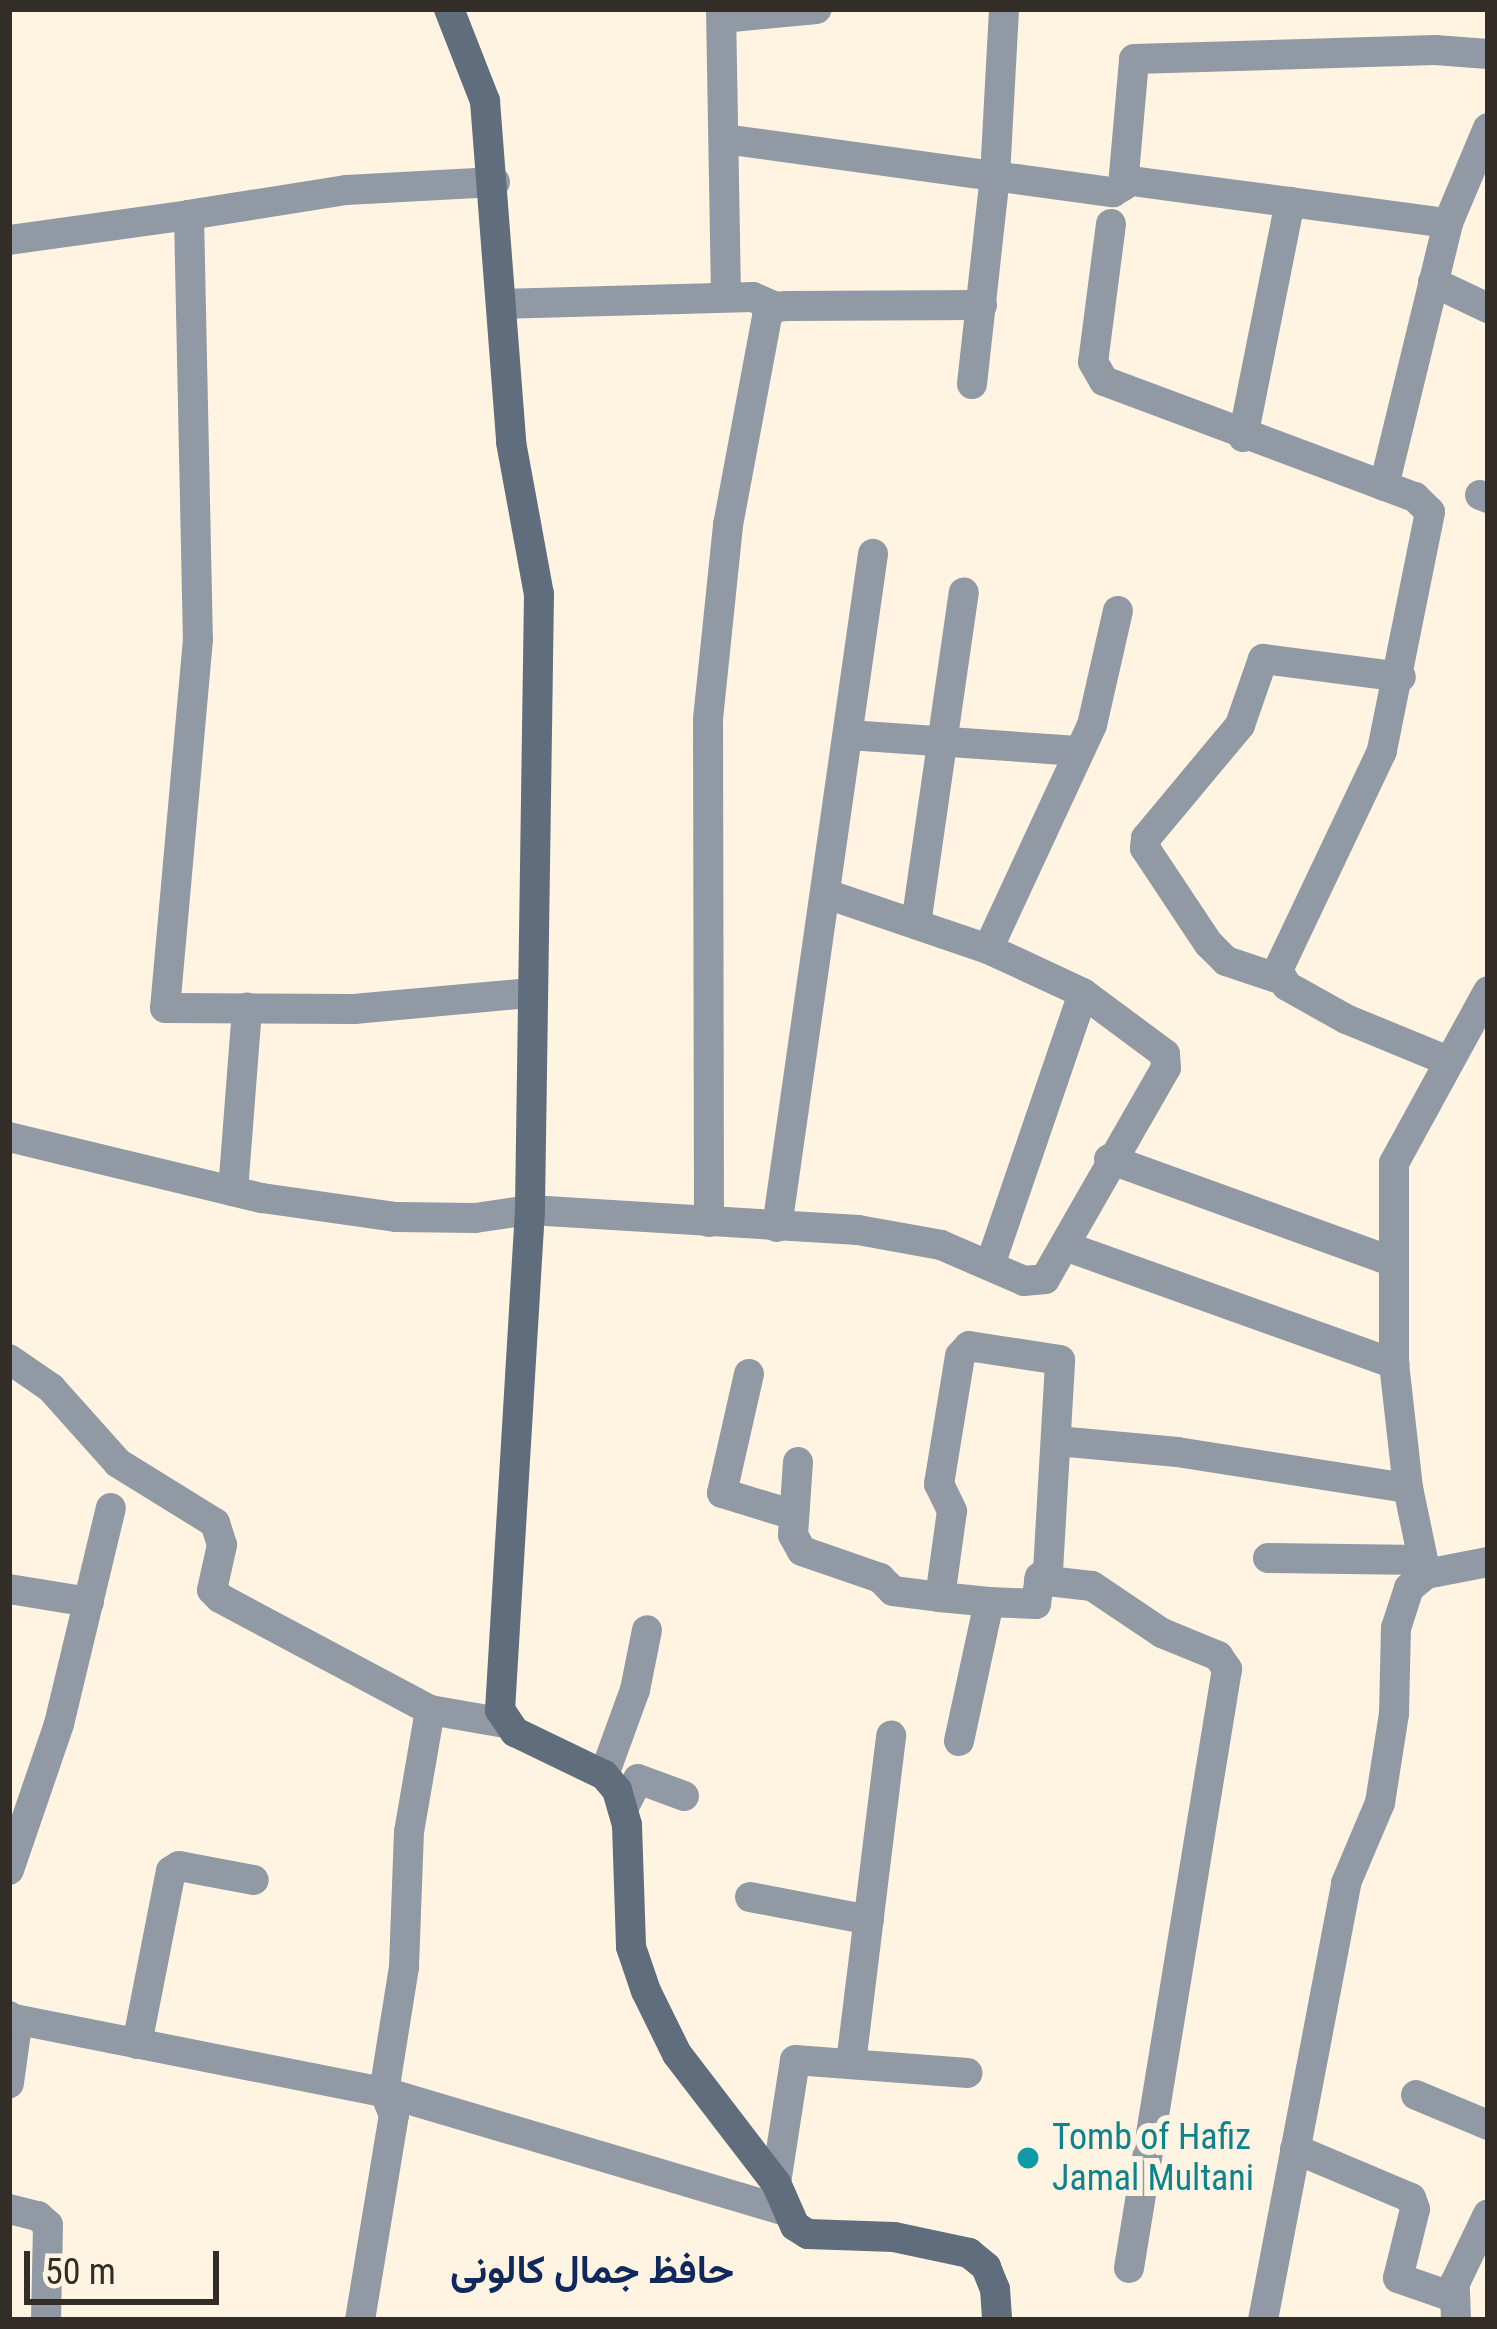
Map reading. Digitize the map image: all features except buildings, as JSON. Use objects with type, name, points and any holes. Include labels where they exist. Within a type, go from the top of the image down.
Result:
[{"type":"street","points":[[449,9],[485,101],[512,442],[539,594],[530,1210],[511,1584],[500,1690],[505,1723]]},
{"type":"street","points":[[726,297],[721,14],[817,9]]},
{"type":"street","points":[[972,384],[995,176],[1004,9]]},
{"type":"street","points":[[724,139],[1113,192],[1124,180],[1134,58],[1435,50],[1488,54]]},
{"type":"street","points":[[1384,487],[1448,224],[1487,136]]},
{"type":"street","points":[[1124,180],[1448,224]]},
{"type":"street","points":[[9,240],[346,190],[495,182]]},
{"type":"street","points":[[1244,437],[1290,202]]},
{"type":"street","points":[[189,215],[198,639],[166,1008],[354,1009],[531,993]]},
{"type":"street","points":[[1111,224],[1095,372],[1104,381],[1415,497],[1430,512],[1401,676],[1382,751],[1282,960],[1280,980]]},
{"type":"street","points":[[1432,282],[1488,308]]},
{"type":"street","points":[[502,304],[726,297],[759,298],[775,307],[982,304]]},
{"type":"street","points":[[710,1222],[708,719],[728,525],[767,316],[775,307]]},
{"type":"street","points":[[777,1227],[873,554]]},
{"type":"street","points":[[916,924],[964,592]]},
{"type":"street","points":[[988,949],[1092,725],[1118,611]]},
{"type":"street","points":[[1401,676],[1263,659],[1240,725],[1146,838],[1145,848],[1208,943],[1226,961],[1280,980],[1346,1019],[1448,1061]]},
{"type":"street","points":[[849,735],[1077,751]]},
{"type":"street","points":[[9,1136],[233,1191],[396,1217],[476,1218],[530,1210],[858,1230],[941,1244],[1036,1282],[1045,1279],[1168,1060],[1083,993],[988,949],[826,894]]},
{"type":"street","points":[[1263,2320],[1346,1883],[1380,1803],[1394,1714],[1396,1628],[1409,1588],[1425,1567],[1408,1488],[1394,1364],[1394,1163],[1488,991]]},
{"type":"street","points":[[990,1265],[1083,993]]},
{"type":"street","points":[[233,1191],[247,1008]]},
{"type":"street","points":[[1109,1159],[1391,1261]]},
{"type":"street","points":[[1065,1246],[1394,1364]]},
{"type":"street","points":[[798,1462],[793,1535],[802,1551],[880,1578],[893,1591],[940,1597],[989,1602],[1036,1604],[1039,1580],[1048,1571],[1060,1360],[1011,1350],[963,1350],[939,1484],[952,1510],[940,1597]]},
{"type":"street","points":[[9,1359],[51,1388],[118,1463],[214,1523],[223,1545],[212,1590],[220,1598],[430,1710],[505,1723],[604,1775],[624,1807],[631,1947],[646,1991],[677,2054],[781,2197],[795,2226],[808,2234],[894,2237],[969,2253],[986,2267],[995,2289],[997,2320]]},
{"type":"street","points":[[749,1374],[722,1493],[794,1515]]},
{"type":"street","points":[[1057,1442],[1177,1452],[1408,1488]]},
{"type":"street","points":[[9,1870],[16,1819],[58,1724],[111,1508]]},
{"type":"street","points":[[1268,1558],[1425,1567],[1488,1562]]},
{"type":"street","points":[[1039,1580],[1092,1586],[1162,1633],[1218,1656],[1227,1669],[1129,2268]]},
{"type":"street","points":[[9,1589],[89,1602]]},
{"type":"street","points":[[958,1742],[989,1602]]},
{"type":"street","points":[[604,1775],[635,1690],[646,1630]]},
{"type":"street","points":[[360,2320],[394,2115],[384,2092],[404,1966],[409,1832],[430,1710]]},
{"type":"street","points":[[851,2063],[890,1735]]},
{"type":"street","points":[[624,1807],[638,1779],[684,1796]]},
{"type":"street","points":[[137,2044],[174,1867],[254,1880]]},
{"type":"street","points":[[750,1897],[869,1919]]},
{"type":"street","points":[[9,2083],[12,2017],[384,2092],[781,2197]]},
{"type":"street","points":[[781,2197],[790,2067],[805,2058],[968,2073]]},
{"type":"street","points":[[1416,2095],[1488,2125]]},
{"type":"street","points":[[1295,2149],[1411,2198],[1415,2209],[1399,2278],[1455,2309],[1488,2214]]},
{"type":"street","points":[[9,2209],[38,2216],[48,2225],[46,2320]]},
{"type":"place","name":"Tomb of Hafiz Jamal Multani","points":[[1028,2158]]},
{"type":"district","name":"حافظ جمال کالونی","points":[[592,2270]]}]
